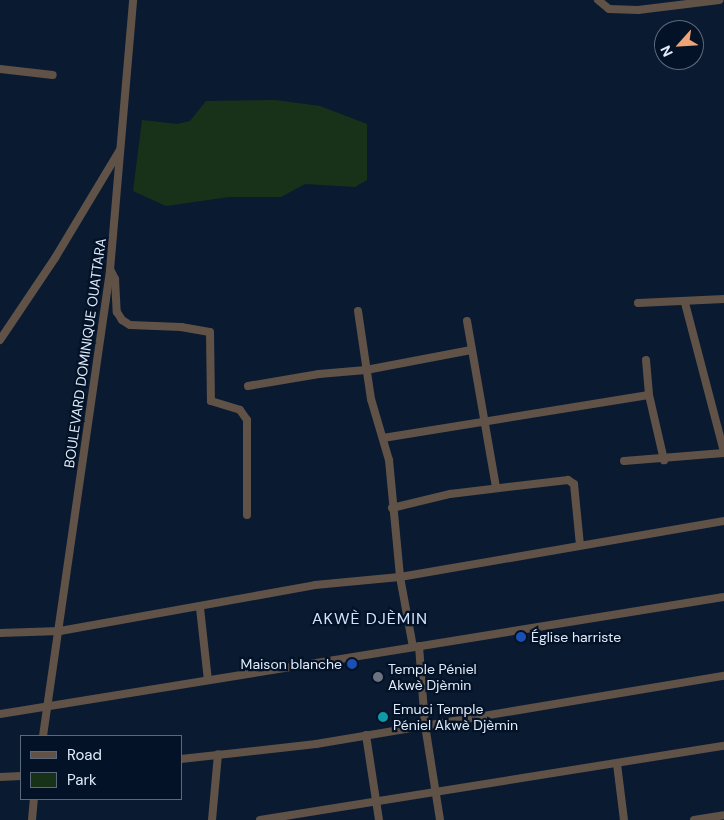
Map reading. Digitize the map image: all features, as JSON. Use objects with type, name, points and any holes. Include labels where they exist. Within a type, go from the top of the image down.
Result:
[{"type":"street","name":"BOULEVARD DOMINIQUE OUATTARA","points":[[43,735],[60,631],[110,270],[133,0]]},
{"type":"street","points":[[598,0],[609,9],[638,10],[719,0]]},
{"type":"street","points":[[0,69],[53,75]]},
{"type":"street","points":[[0,340],[55,258],[121,148]]},
{"type":"street","points":[[110,270],[115,279],[117,312],[122,320],[130,325],[181,327],[210,332],[211,401],[240,410],[248,420],[247,515]]},
{"type":"street","points":[[638,303],[685,303],[724,299]]},
{"type":"street","points":[[624,461],[664,460],[724,452],[685,303]]},
{"type":"street","points":[[358,311],[371,400],[389,460],[392,508],[400,576],[416,646],[434,792],[440,820]]},
{"type":"street","points":[[467,321],[496,487]]},
{"type":"street","points":[[248,386],[319,374],[366,370],[471,350]]},
{"type":"street","points":[[646,360],[650,395],[664,460]]},
{"type":"street","points":[[383,438],[485,419],[650,395]]},
{"type":"street","points":[[392,508],[496,487],[563,480],[574,484],[580,545]]},
{"type":"street","points":[[0,633],[60,631],[200,608],[315,585],[400,576],[724,521]]},
{"type":"street","points":[[0,714],[724,597]]},
{"type":"street","points":[[200,608],[208,680]]},
{"type":"street","points":[[182,758],[366,735],[724,676]]},
{"type":"street","points":[[366,735],[379,820]]},
{"type":"street","points":[[260,820],[724,746]]},
{"type":"street","points":[[212,820],[218,754]]},
{"type":"street","points":[[617,764],[624,820]]},
{"type":"street","points":[[0,777],[20,776]]},
{"type":"street","points":[[32,820],[34,800]]},
{"type":"street","points":[[694,820],[724,815]]},
{"type":"green space","points":[[275,100],[320,106],[367,124],[367,180],[355,187],[305,184],[281,197],[229,197],[166,206],[133,191],[142,120],[177,124],[190,121],[206,101]]},
{"type":"place","name":"Église harriste","points":[[521,637]]},
{"type":"place","name":"Maison blanche","points":[[352,664]]},
{"type":"place","name":"Temple Péniel Akwè Djèmin","points":[[378,677]]},
{"type":"place","name":"Emuci Temple Péniel Akwè Djèmin","points":[[383,717]]},
{"type":"district","name":"AKWÈ DJÈMIN","points":[[370,619]]}]
